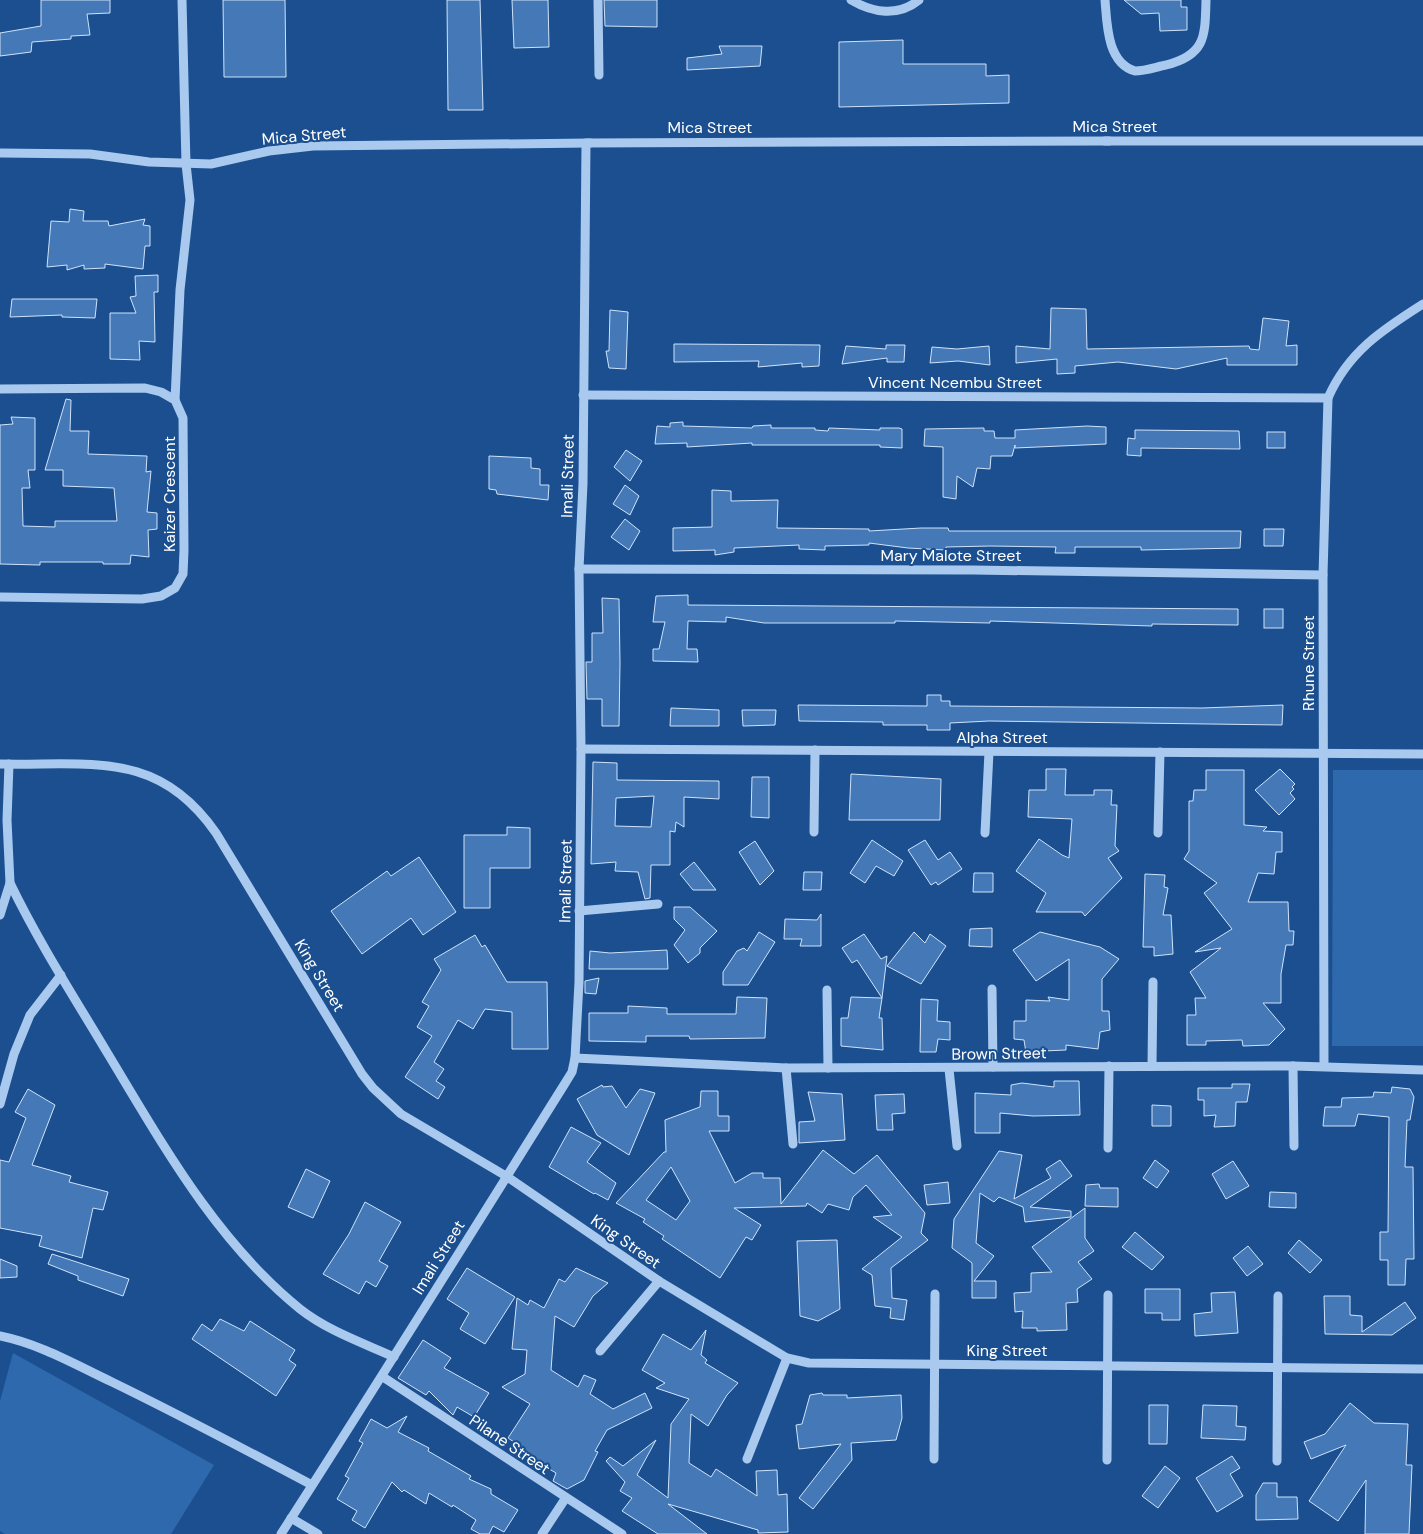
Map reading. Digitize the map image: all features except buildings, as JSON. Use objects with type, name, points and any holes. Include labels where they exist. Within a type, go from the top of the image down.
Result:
[{"type":"street","points":[[0,389],[145,388],[161,392],[175,400],[180,290],[189,216],[190,187],[186,164],[182,0]]},
{"type":"street","points":[[598,0],[599,76]]},
{"type":"street","points":[[851,0],[875,10],[895,12],[919,0]]},
{"type":"street","points":[[1105,0],[1110,38],[1114,50],[1123,64],[1135,71],[1182,60],[1195,52],[1201,44],[1205,32],[1206,0]]},
{"type":"street","name":"Mica Street","points":[[0,153],[90,154],[186,164],[216,164],[269,151],[313,146],[586,143],[1423,141]]},
{"type":"street","name":"Imali Street","points":[[281,1534],[383,1377],[572,1072],[575,1058],[579,982],[581,749],[579,569],[583,484],[586,143]]},
{"type":"street","name":"Rhune Street","points":[[1324,1066],[1323,575],[1328,398],[1338,375],[1357,353],[1393,322],[1423,304]]},
{"type":"street","name":"Vincent Ncembu Street","points":[[583,395],[1328,398]]},
{"type":"street","name":"Kaizer Crescent","points":[[0,598],[142,599],[161,596],[175,588],[182,574],[184,540],[184,422],[175,400]]},
{"type":"street","name":"Mary Malote Street","points":[[579,569],[973,570],[1323,575]]},
{"type":"street","name":"Alpha Street","points":[[581,749],[1423,754]]},
{"type":"street","points":[[814,832],[815,750]]},
{"type":"street","points":[[985,833],[989,752]]},
{"type":"street","points":[[1158,833],[1160,752]]},
{"type":"street","points":[[0,915],[10,884],[5,764]]},
{"type":"street","name":"King Street","points":[[5,764],[91,765],[134,769],[184,795],[194,804],[216,833],[352,1059],[373,1088],[401,1114],[506,1176],[658,1281],[787,1358],[809,1363],[1278,1366],[1423,1369]]},
{"type":"street","points":[[10,884],[32,928],[168,1153],[198,1198],[259,1270],[302,1310],[332,1329],[394,1357]]},
{"type":"street","points":[[579,911],[658,904]]},
{"type":"street","points":[[0,1104],[14,1054],[30,1015],[61,975]]},
{"type":"street","points":[[1152,1066],[1153,982]]},
{"type":"street","points":[[992,989],[993,1067]]},
{"type":"street","points":[[827,990],[828,1068]]},
{"type":"street","name":"Brown Street","points":[[575,1058],[786,1068],[949,1069],[1109,1066],[1324,1066],[1423,1070]]},
{"type":"street","points":[[1108,1148],[1109,1066]]},
{"type":"street","points":[[1294,1066],[1294,1146]]},
{"type":"street","points":[[786,1068],[793,1144]]},
{"type":"street","points":[[949,1069],[957,1146]]},
{"type":"street","points":[[600,1351],[658,1281]]},
{"type":"street","points":[[934,1459],[935,1294]]},
{"type":"street","points":[[1107,1460],[1108,1295]]},
{"type":"street","points":[[1277,1461],[1278,1296]]},
{"type":"street","points":[[0,1336],[20,1341],[62,1358],[167,1409],[312,1485]]},
{"type":"street","points":[[747,1459],[787,1358]]},
{"type":"street","name":"Pilane Street","points":[[383,1377],[622,1534]]},
{"type":"street","points":[[542,1534],[566,1499]]},
{"type":"street","points":[[291,1518],[318,1534]]},
{"type":"shaded area","points":[[1333,770],[1423,770],[1423,1046],[1332,1046]]},
{"type":"shaded area","points":[[13,1353],[214,1465],[171,1534],[5,1534],[0,1531],[0,1401]]}]
